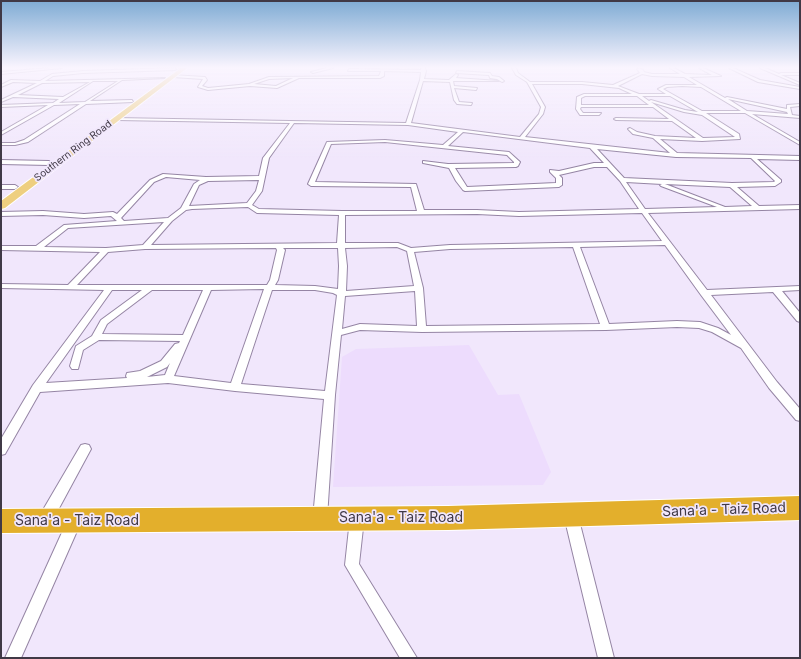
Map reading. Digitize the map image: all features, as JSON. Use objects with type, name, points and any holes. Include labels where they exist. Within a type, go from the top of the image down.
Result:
[{"type":"highway","name":"Sana'a - Taiz Road","points":[[1,521],[448,518],[800,508]]},
{"type":"main road","name":"Southern Ring Road","points":[[1,198],[135,99]]},
{"type":"main road","name":"Southern Ring Road","points":[[1,206],[141,99]]},
{"type":"street","points":[[1,134],[64,99]]},
{"type":"street","points":[[1,144],[15,144],[26,141],[94,99]]},
{"type":"street","points":[[408,124],[416,99]]},
{"type":"street","points":[[456,99],[458,103],[471,104]]},
{"type":"street","points":[[521,138],[541,114],[543,107],[538,99]]},
{"type":"street","points":[[580,99],[578,109],[582,114],[599,114]]},
{"type":"street","points":[[644,99],[702,140]]},
{"type":"street","points":[[645,99],[684,111],[702,113],[746,112],[800,117]]},
{"type":"street","points":[[630,129],[635,133],[655,137],[702,140],[738,138],[737,135],[677,99]]},
{"type":"street","points":[[724,99],[800,144]]},
{"type":"street","points":[[729,99],[788,111]]},
{"type":"street","points":[[1,106],[132,101]]},
{"type":"street","points":[[790,116],[788,106],[800,105]]},
{"type":"street","points":[[579,106],[653,106]]},
{"type":"street","points":[[116,119],[408,124],[592,148],[676,155],[800,158]]},
{"type":"street","points":[[616,119],[674,120]]},
{"type":"street","points":[[249,205],[258,191],[266,158],[293,122]]},
{"type":"street","points":[[1,128],[12,128]]},
{"type":"street","points":[[444,147],[462,131]]},
{"type":"street","points":[[655,137],[676,155]]},
{"type":"street","points":[[421,213],[414,185],[311,184],[329,143],[385,141],[509,154],[517,162],[516,165],[451,166],[424,162]]},
{"type":"street","points":[[592,148],[622,180],[642,210],[773,385],[800,417]]},
{"type":"street","points":[[622,180],[732,184],[775,184],[779,181],[753,158]]},
{"type":"street","points":[[1,162],[49,163]]},
{"type":"street","points":[[451,166],[465,189],[559,185],[559,178],[552,172],[559,173],[594,165],[609,165]]},
{"type":"street","points":[[119,220],[152,181],[165,175],[206,179],[260,178]]},
{"type":"street","points":[[184,209],[197,184],[206,179]]},
{"type":"street","points":[[656,182],[726,208]]},
{"type":"street","points":[[732,184],[756,208]]},
{"type":"street","points":[[1,187],[15,187]]},
{"type":"street","points":[[145,247],[170,220],[184,209],[192,207],[249,205],[257,211],[421,213],[477,212],[519,214],[800,207]]},
{"type":"street","points":[[320,519],[330,395],[341,294],[343,266],[341,245],[342,212]]},
{"type":"street","points":[[1,214],[43,213],[84,216],[113,214],[119,220]]},
{"type":"street","points":[[38,249],[66,226],[119,220],[170,220]]},
{"type":"street","points":[[1,248],[106,250],[145,247],[398,245],[410,250],[667,243]]},
{"type":"street","points":[[576,245],[606,327]]},
{"type":"street","points":[[235,387],[269,286],[274,280],[281,250],[278,246]]},
{"type":"street","points":[[70,288],[106,250]]},
{"type":"street","points":[[410,250],[419,288],[422,329]]},
{"type":"street","points":[[1,286],[150,288],[269,286],[315,288],[335,291],[341,294],[419,288]]},
{"type":"street","points":[[50,387],[73,382],[140,375],[164,364],[179,345],[196,315],[208,287]]},
{"type":"street","points":[[1,450],[37,388],[110,288]]},
{"type":"street","points":[[97,337],[104,322],[150,288]]},
{"type":"street","points":[[704,293],[800,288]]},
{"type":"street","points":[[776,290],[800,319]]},
{"type":"street","points":[[337,333],[360,327],[422,329],[606,327],[677,324],[700,325],[715,330],[744,346]]},
{"type":"street","points":[[74,366],[79,348],[97,337],[183,337]]},
{"type":"street","points":[[168,379],[183,337]]},
{"type":"street","points":[[37,388],[168,379],[235,387],[330,395]]},
{"type":"street","points":[[44,521],[59,491],[85,448]]},
{"type":"street","points":[[571,514],[606,658]]},
{"type":"street","points":[[357,518],[352,565],[409,658]]},
{"type":"street","points":[[13,658],[75,521]]},
{"type":"shaded area","points":[[469,345],[498,395],[519,394],[551,472],[543,485],[333,487],[342,357],[356,349]]}]
